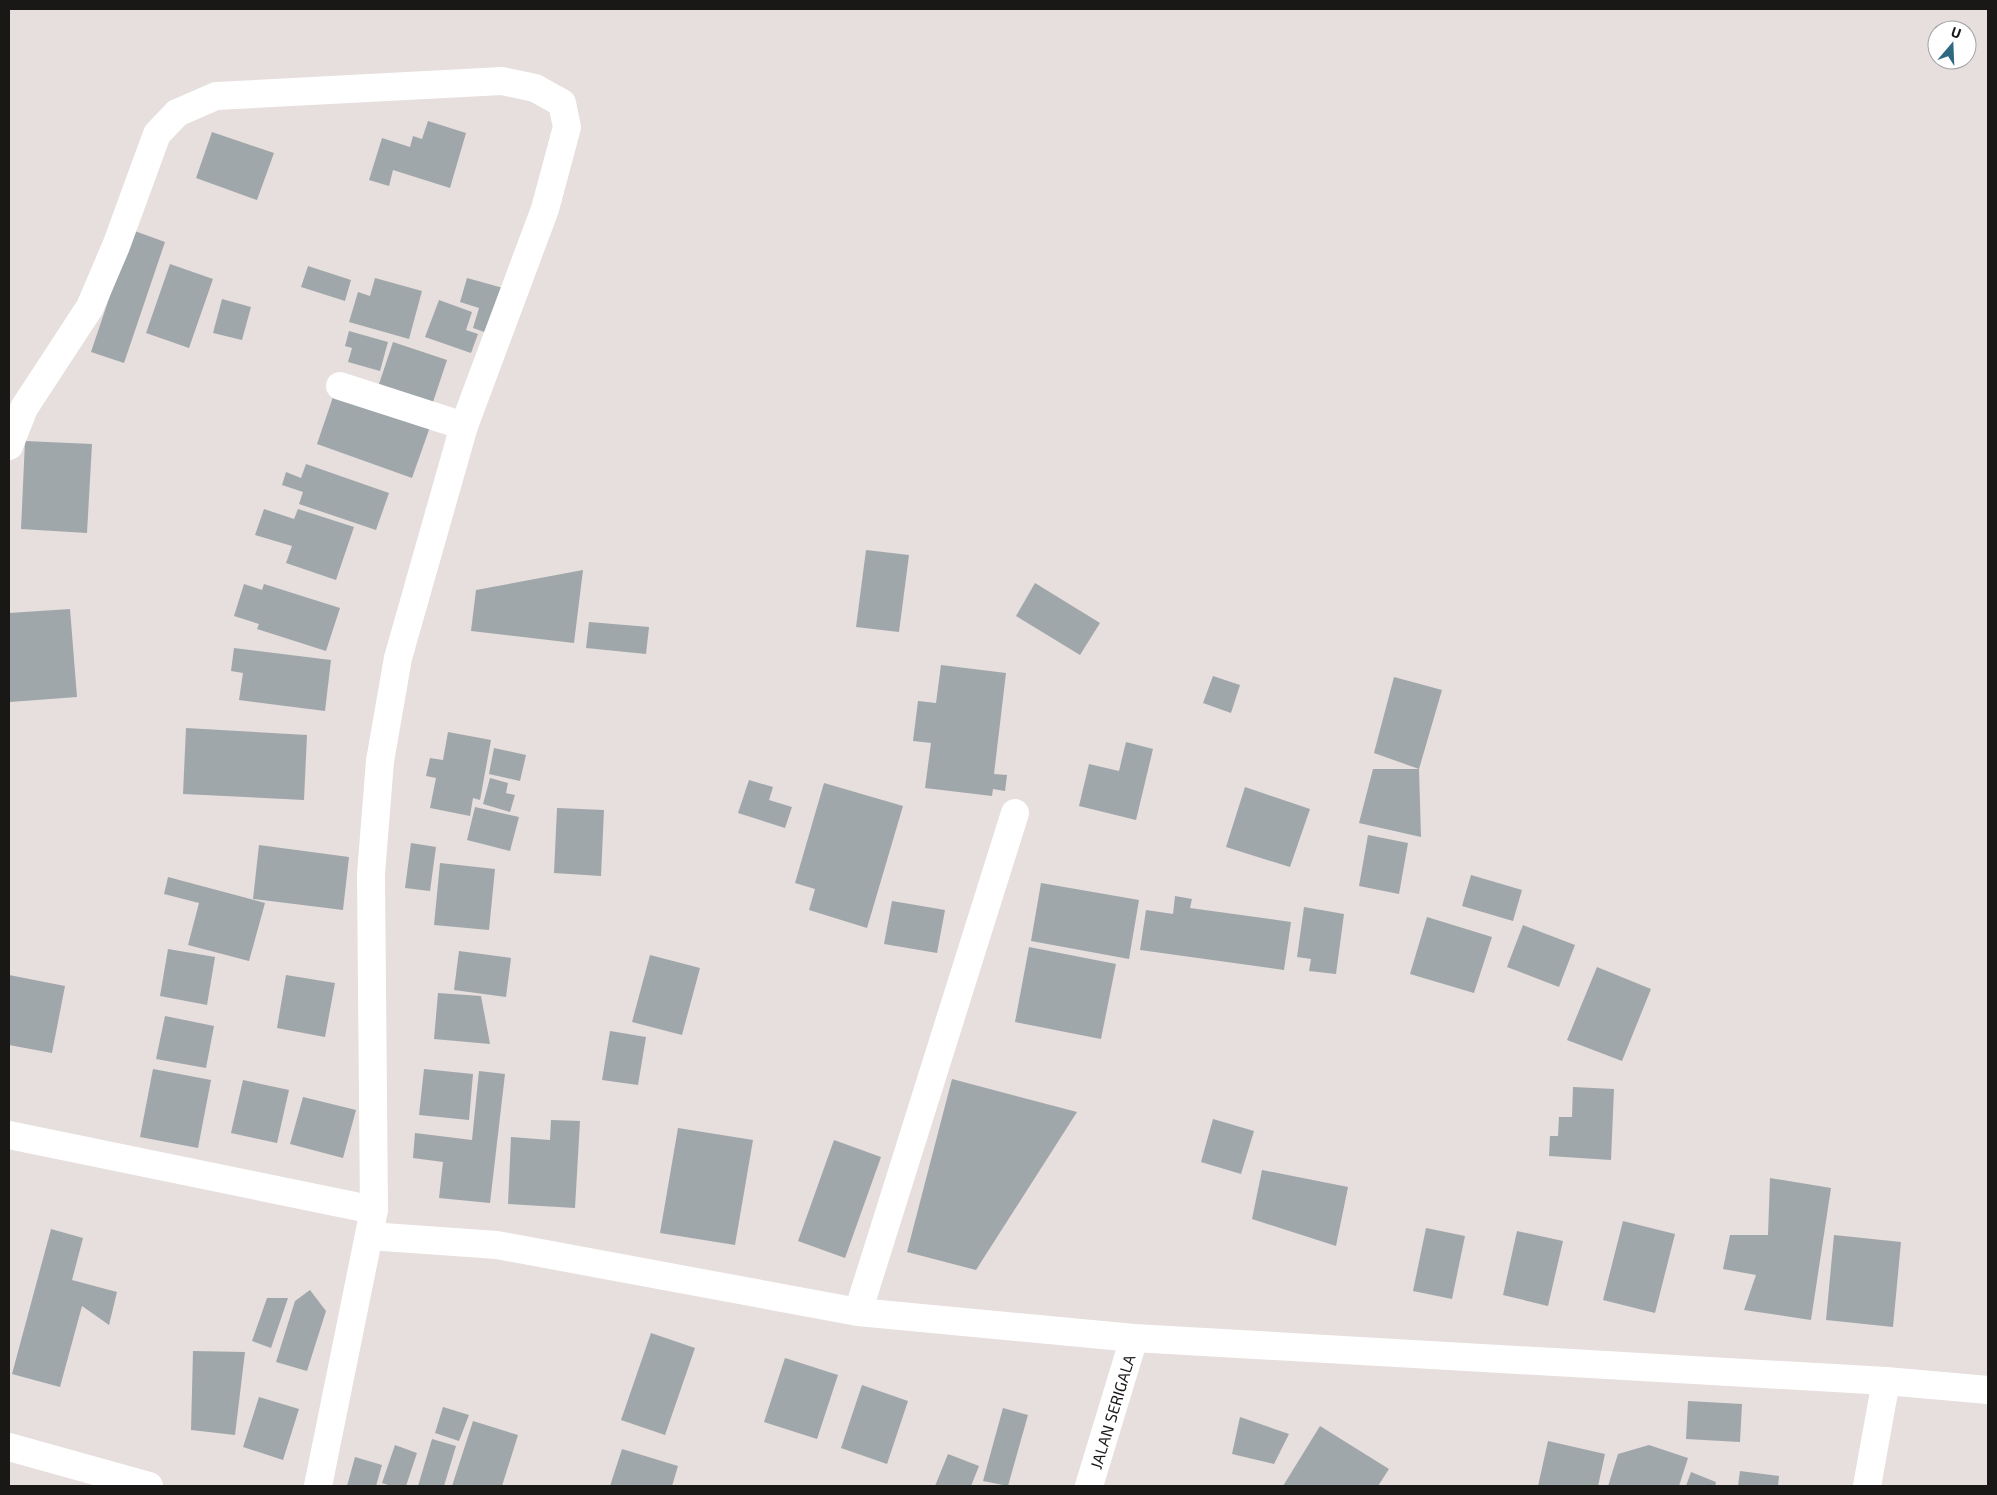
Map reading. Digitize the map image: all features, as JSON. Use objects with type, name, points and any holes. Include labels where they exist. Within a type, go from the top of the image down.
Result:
[{"type":"street","points":[[9,446],[24,408],[90,307],[116,246],[157,134],[177,113],[216,96],[502,81],[535,88],[562,103],[567,127],[544,209],[464,426],[398,658],[380,761],[371,874],[371,1223],[318,1486]]},
{"type":"street","points":[[340,386],[464,426]]},
{"type":"street","points":[[858,1312],[1015,813]]},
{"type":"street","points":[[9,1135],[371,1223],[497,1244],[858,1312],[1134,1338],[1886,1381],[1988,1390]]},
{"type":"street","name":"JALAN SERIGALA","points":[[1089,1486],[1134,1338]]},
{"type":"street","points":[[1867,1486],[1886,1381]]},
{"type":"street","points":[[9,1447],[149,1486]]},
{"type":"building","points":[[428,121],[466,133],[450,188],[393,170],[389,186],[369,180],[382,138],[410,147],[413,136],[422,139]]},
{"type":"building","points":[[212,132],[274,153],[257,200],[196,178]]},
{"type":"building","points":[[132,230],[165,242],[124,363],[91,352]]},
{"type":"building","points":[[170,264],[213,279],[189,348],[146,333]]},
{"type":"building","points":[[308,266],[351,280],[345,301],[301,287]]},
{"type":"building","points":[[375,278],[422,291],[409,339],[349,322],[358,292],[370,296]]},
{"type":"building","points":[[467,278],[503,288],[490,334],[473,328],[479,308],[460,302]]},
{"type":"building","points":[[222,299],[251,307],[242,340],[213,333]]},
{"type":"building","points":[[439,300],[472,312],[466,330],[478,334],[471,353],[425,337]]},
{"type":"building","points":[[349,331],[388,342],[380,371],[348,362],[352,348],[345,346]]},
{"type":"building","points":[[393,342],[447,360],[433,402],[379,384]]},
{"type":"building","points":[[334,394],[430,427],[412,478],[317,444]]},
{"type":"building","points":[[25,441],[92,444],[87,533],[21,529]]},
{"type":"building","points":[[306,464],[389,493],[376,530],[299,504],[303,492],[282,485],[286,472],[301,478]]},
{"type":"building","points":[[264,509],[294,519],[298,509],[354,527],[336,580],[286,563],[292,546],[255,535]]},
{"type":"building","points":[[866,550],[909,555],[899,632],[856,627]]},
{"type":"building","points":[[583,570],[574,643],[471,631],[476,590]]},
{"type":"building","points":[[1035,583],[1100,623],[1080,655],[1016,616]]},
{"type":"building","points":[[244,584],[262,590],[264,584],[340,608],[326,651],[257,629],[259,624],[234,616]]},
{"type":"building","points":[[70,609],[77,697],[10,702],[9,613]]},
{"type":"building","points":[[589,622],[649,627],[646,654],[586,648]]},
{"type":"building","points":[[234,648],[331,660],[325,711],[239,700],[243,673],[231,671]]},
{"type":"building","points":[[941,665],[1006,673],[994,774],[1007,775],[1005,791],[993,789],[992,796],[925,788],[931,743],[913,741],[918,701],[936,703]]},
{"type":"building","points":[[1213,676],[1240,685],[1231,713],[1203,703]]},
{"type":"building","points":[[1394,677],[1442,690],[1419,769],[1374,753]]},
{"type":"building","points":[[186,728],[307,735],[304,800],[183,794]]},
{"type":"building","points":[[448,732],[491,740],[480,800],[473,798],[470,816],[430,808],[436,778],[426,776],[430,758],[443,760]]},
{"type":"building","points":[[1126,742],[1153,749],[1136,820],[1079,806],[1089,764],[1119,771]]},
{"type":"building","points":[[494,748],[526,755],[520,781],[489,774]]},
{"type":"building","points":[[1373,769],[1419,769],[1421,837],[1359,823]]},
{"type":"building","points":[[490,778],[508,783],[506,793],[515,795],[510,812],[483,804]]},
{"type":"building","points":[[749,780],[773,787],[769,800],[792,807],[785,828],[738,813]]},
{"type":"building","points":[[824,783],[903,806],[867,928],[809,910],[815,889],[795,883]]},
{"type":"building","points":[[1245,787],[1310,809],[1290,867],[1226,847]]},
{"type":"building","points":[[475,807],[519,817],[510,851],[467,840]]},
{"type":"building","points":[[557,808],[604,810],[601,876],[554,873]]},
{"type":"building","points":[[1368,835],[1408,843],[1399,894],[1359,886]]},
{"type":"building","points":[[411,843],[436,847],[430,891],[405,888]]},
{"type":"building","points":[[259,845],[349,857],[343,910],[253,899]]},
{"type":"building","points":[[440,863],[495,869],[489,930],[434,925]]},
{"type":"building","points":[[1471,875],[1522,890],[1513,921],[1462,906]]},
{"type":"building","points":[[168,877],[265,903],[249,961],[188,945],[199,903],[164,894]]},
{"type":"building","points":[[1041,883],[1139,900],[1129,959],[1031,941]]},
{"type":"building","points":[[1175,896],[1192,899],[1190,908],[1291,922],[1284,970],[1140,950],[1146,910],[1173,914]]},
{"type":"building","points":[[892,901],[945,910],[937,953],[884,944]]},
{"type":"building","points":[[1304,907],[1344,914],[1336,974],[1309,971],[1311,959],[1297,957]]},
{"type":"building","points":[[1427,917],[1492,937],[1474,993],[1410,974]]},
{"type":"building","points":[[1523,925],[1575,945],[1559,987],[1507,967]]},
{"type":"building","points":[[1029,947],[1116,964],[1101,1039],[1015,1022]]},
{"type":"building","points":[[168,949],[215,957],[207,1005],[160,996]]},
{"type":"building","points":[[459,951],[511,958],[506,997],[454,990]]},
{"type":"building","points":[[650,955],[700,968],[682,1035],[632,1022]]},
{"type":"building","points":[[1597,967],[1651,989],[1622,1061],[1567,1040]]},
{"type":"building","points":[[9,975],[65,986],[52,1053],[9,1045]]},
{"type":"building","points":[[286,975],[335,983],[325,1037],[277,1028]]},
{"type":"building","points":[[438,993],[481,996],[490,1044],[434,1039]]},
{"type":"building","points":[[165,1016],[214,1026],[206,1068],[156,1059]]},
{"type":"building","points":[[610,1031],[646,1037],[638,1085],[602,1080]]},
{"type":"building","points":[[153,1069],[211,1080],[198,1148],[140,1137]]},
{"type":"building","points":[[424,1069],[473,1074],[469,1120],[419,1115]]},
{"type":"building","points":[[479,1071],[505,1074],[490,1203],[439,1198],[443,1162],[413,1158],[415,1133],[472,1140]]},
{"type":"building","points":[[952,1079],[1077,1112],[976,1270],[907,1252]]},
{"type":"building","points":[[243,1080],[289,1090],[277,1143],[231,1133]]},
{"type":"building","points":[[1573,1087],[1614,1089],[1611,1160],[1549,1156],[1550,1136],[1558,1136],[1559,1117],[1572,1117]]},
{"type":"building","points":[[303,1097],[356,1110],[343,1158],[290,1144]]},
{"type":"building","points":[[1213,1119],[1254,1131],[1241,1174],[1201,1162]]},
{"type":"building","points":[[551,1120],[580,1121],[575,1208],[508,1204],[511,1137],[550,1140]]},
{"type":"building","points":[[678,1128],[753,1140],[735,1245],[660,1233]]},
{"type":"building","points":[[834,1140],[881,1157],[845,1258],[798,1241]]},
{"type":"building","points":[[1262,1170],[1348,1187],[1336,1246],[1252,1219]]},
{"type":"building","points":[[1770,1178],[1831,1188],[1811,1320],[1744,1310],[1756,1275],[1723,1269],[1730,1235],[1768,1235]]},
{"type":"building","points":[[1623,1221],[1675,1234],[1655,1313],[1603,1300]]},
{"type":"building","points":[[1426,1228],[1465,1236],[1452,1299],[1413,1291]]},
{"type":"building","points":[[51,1229],[83,1238],[72,1280],[117,1292],[109,1325],[82,1306],[60,1387],[12,1374]]},
{"type":"building","points":[[1517,1231],[1563,1241],[1548,1306],[1503,1295]]},
{"type":"building","points":[[1834,1235],[1901,1242],[1893,1327],[1826,1320]]},
{"type":"building","points":[[310,1290],[326,1311],[307,1371],[276,1362],[295,1301]]},
{"type":"building","points":[[267,1298],[288,1298],[271,1348],[252,1341]]},
{"type":"building","points":[[651,1333],[695,1348],[665,1435],[621,1420]]},
{"type":"building","points":[[193,1351],[245,1352],[235,1435],[191,1430]]},
{"type":"building","points":[[785,1358],[838,1375],[817,1439],[764,1422]]},
{"type":"building","points":[[862,1385],[908,1401],[887,1464],[841,1448]]},
{"type":"building","points":[[259,1397],[299,1409],[283,1460],[243,1447]]},
{"type":"building","points":[[1688,1401],[1742,1404],[1740,1442],[1686,1439]]},
{"type":"building","points":[[443,1407],[469,1415],[459,1441],[435,1433]]},
{"type":"building","points":[[1003,1408],[1028,1415],[1008,1486],[983,1481]]},
{"type":"building","points":[[1240,1417],[1289,1434],[1274,1464],[1232,1454]]},
{"type":"building","points":[[473,1421],[518,1435],[502,1486],[452,1486]]},
{"type":"building","points":[[1320,1426],[1389,1469],[1378,1486],[1283,1486]]},
{"type":"building","points":[[432,1439],[456,1446],[444,1486],[418,1486]]},
{"type":"building","points":[[1548,1441],[1605,1454],[1598,1486],[1538,1486]]},
{"type":"building","points":[[395,1445],[417,1453],[406,1486],[391,1486],[382,1483]]},
{"type":"building","points":[[1649,1445],[1688,1458],[1679,1486],[1608,1486],[1618,1454]]},
{"type":"building","points":[[622,1449],[678,1466],[672,1486],[610,1486]]},
{"type":"building","points":[[948,1454],[979,1466],[971,1486],[935,1486]]},
{"type":"building","points":[[355,1457],[382,1465],[376,1486],[347,1486]]},
{"type":"building","points":[[1740,1471],[1779,1476],[1778,1486],[1738,1486]]},
{"type":"building","points":[[1691,1472],[1716,1482],[1715,1486],[1686,1486]]}]
